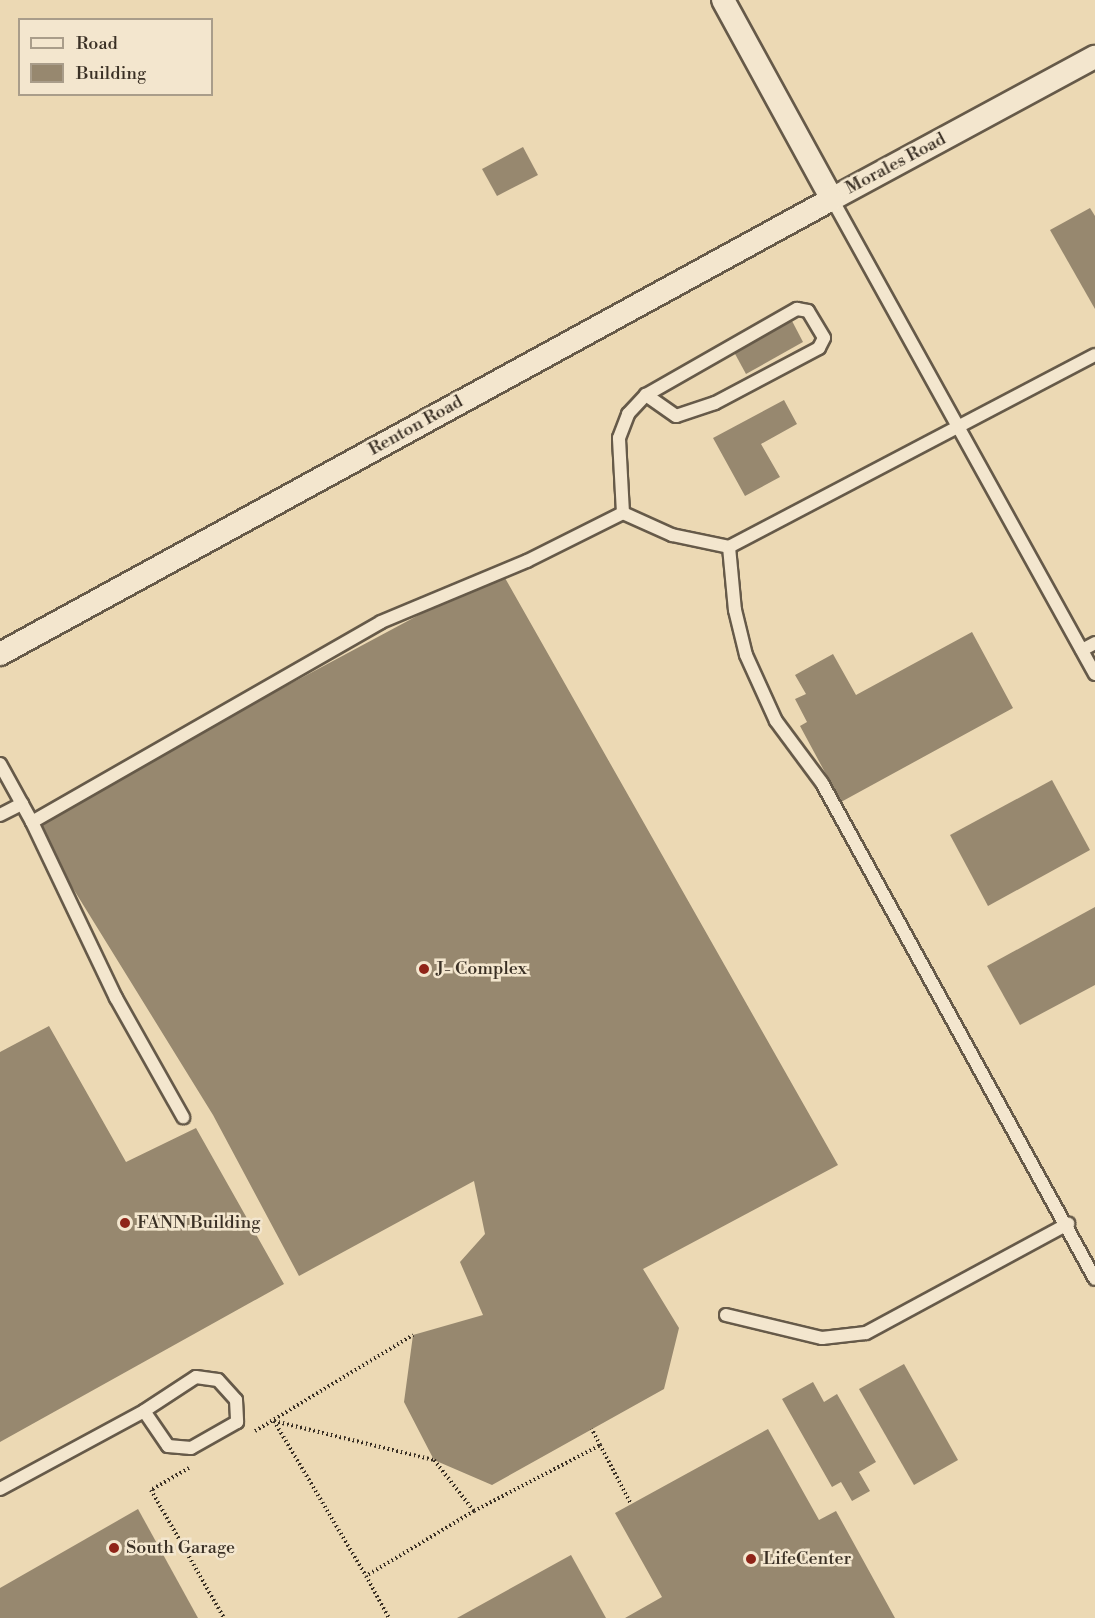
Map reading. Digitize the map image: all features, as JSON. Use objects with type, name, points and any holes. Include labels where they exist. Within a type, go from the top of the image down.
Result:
[{"type":"street","name":"Morales Road","points":[[723,0],[832,199],[1095,57]]},
{"type":"street","name":"Renton Road","points":[[0,654],[832,199]]},
{"type":"lane","points":[[832,199],[1095,674]]},
{"type":"lane","points":[[624,513],[619,438],[628,414],[646,395],[797,309],[808,311],[824,338],[819,348],[715,404],[676,416],[646,395]]},
{"type":"lane","points":[[624,513],[672,535],[729,547],[1095,355]]},
{"type":"lane","points":[[32,822],[381,622],[527,561],[624,513]]},
{"type":"lane","points":[[729,547],[735,610],[746,655],[776,722],[822,783],[1068,1224],[1095,1280]]},
{"type":"lane","points":[[1082,650],[1095,643]]},
{"type":"lane","points":[[0,764],[32,822],[116,998],[183,1117]]},
{"type":"lane","points":[[0,815],[22,804]]},
{"type":"lane","points":[[726,1315],[822,1338],[866,1333],[1068,1224]]},
{"type":"lane","points":[[0,1489],[144,1411],[196,1377],[218,1380],[236,1400],[237,1422],[191,1448],[168,1446],[144,1411]]},
{"type":"path","points":[[253,1432],[413,1335]]},
{"type":"path","points":[[274,1421],[434,1460],[474,1511]]},
{"type":"path","points":[[274,1421],[389,1618]]},
{"type":"path","points":[[592,1429],[631,1503]]},
{"type":"path","points":[[366,1576],[474,1511],[600,1445]]},
{"type":"path","points":[[192,1467],[151,1490],[224,1618]]},
{"type":"building","points":[[523,147],[538,175],[497,196],[482,169]]},
{"type":"building","points":[[1090,208],[1095,216],[1095,309],[1050,230]]},
{"type":"building","points":[[791,319],[803,342],[746,374],[734,352]]},
{"type":"building","points":[[784,400],[797,424],[761,444],[780,477],[745,496],[713,438]]},
{"type":"building","name":"J- Complex","points":[[501,571],[838,1165],[643,1269],[679,1328],[664,1389],[492,1485],[434,1460],[404,1402],[413,1335],[483,1315],[460,1262],[485,1234],[474,1181],[299,1276],[213,1115],[32,822]]},
{"type":"building","points":[[972,632],[1013,708],[841,802],[800,726],[807,722],[795,699],[806,694],[795,675],[833,654],[856,695]]},
{"type":"building","points":[[1052,780],[1090,850],[988,906],[950,835]]},
{"type":"building","points":[[1095,907],[1095,985],[1020,1025],[987,966]]},
{"type":"building","name":"FANN Building","points":[[49,1026],[126,1162],[196,1128],[284,1284],[0,1442],[0,1052]]},
{"type":"building","points":[[904,1364],[958,1460],[914,1485],[859,1389]]},
{"type":"building","points":[[813,1382],[824,1402],[837,1394],[876,1462],[859,1472],[870,1491],[852,1501],[841,1482],[832,1487],[782,1399]]},
{"type":"building","name":"LifeCenter","points":[[768,1429],[819,1520],[836,1511],[895,1618],[625,1618],[662,1597],[615,1513]]},
{"type":"building","name":"South Garage","points":[[138,1509],[198,1618],[0,1618],[0,1588]]},
{"type":"building","points":[[571,1555],[606,1618],[457,1618]]},
{"type":"place","name":"J- Complex","points":[[424,969]]},
{"type":"place","name":"FANN Building","points":[[125,1223]]},
{"type":"place","name":"South Garage","points":[[114,1548]]},
{"type":"place","name":"LifeCenter","points":[[751,1559]]}]
